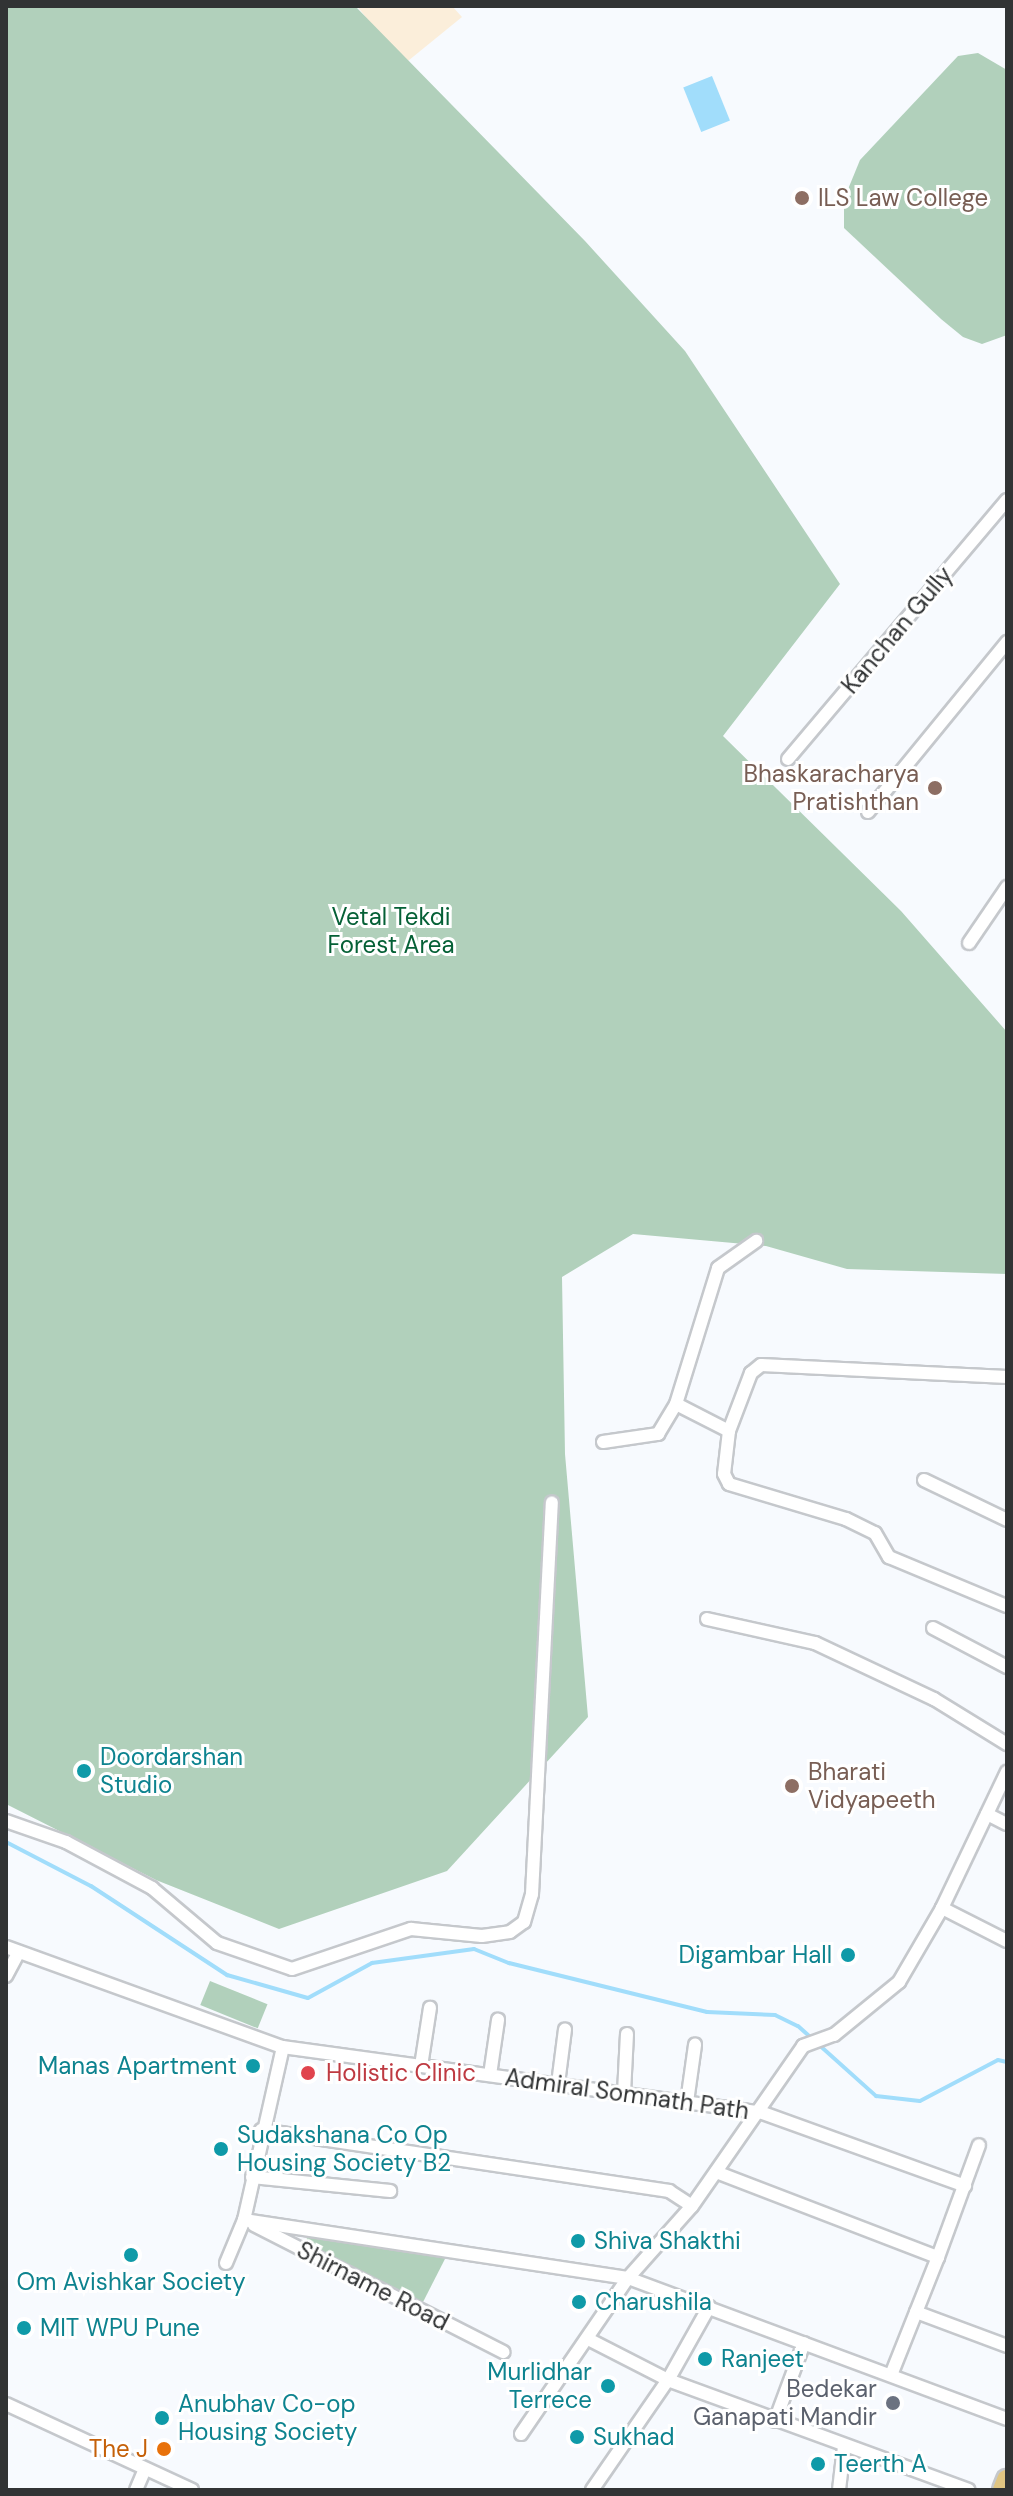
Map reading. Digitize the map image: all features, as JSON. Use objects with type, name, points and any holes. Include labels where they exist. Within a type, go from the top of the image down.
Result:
[{"type":"main road","points":[[1003,2490],[1007,2480]]},
{"type":"street","name":"Kanchan Gully","points":[[788,759],[1007,500]]},
{"type":"street","points":[[868,812],[1007,642]]},
{"type":"street","points":[[969,943],[1007,887]]},
{"type":"street","points":[[603,1442],[658,1434],[676,1404],[718,1268],[756,1241]]},
{"type":"street","points":[[1007,1377],[761,1365],[751,1373],[729,1431],[724,1474],[729,1484],[846,1519],[875,1533],[889,1557],[1007,1606]]},
{"type":"street","points":[[676,1404],[729,1431]]},
{"type":"street","points":[[924,1480],[1007,1520]]},
{"type":"street","points":[[6,1821],[66,1842],[152,1888],[217,1943],[292,1969],[411,1929],[482,1936],[510,1932],[524,1922],[532,1894],[552,1503]]},
{"type":"street","points":[[707,1619],[815,1643],[934,1699],[1007,1744]]},
{"type":"street","points":[[933,1628],[1007,1667]]},
{"type":"street","points":[[521,2434],[628,2278],[692,2206],[803,2046],[834,2035],[899,1982],[942,1908],[1007,1772]]},
{"type":"street","points":[[987,1814],[1007,1824]]},
{"type":"street","points":[[942,1908],[1007,1941]]},
{"type":"street","points":[[6,1976],[12,1950]]},
{"type":"street","name":"Admiral Somnath Path","points":[[12,1950],[283,2047],[760,2112],[965,2186]]},
{"type":"street","points":[[421,2066],[430,2008]]},
{"type":"street","points":[[490,2075],[498,2020]]},
{"type":"street","points":[[558,2084],[565,2029]]},
{"type":"street","points":[[624,2093],[627,2034]]},
{"type":"street","points":[[687,2102],[695,2045]]},
{"type":"street","points":[[226,2263],[244,2220],[261,2130],[283,2047]]},
{"type":"street","points":[[261,2130],[669,2191],[692,2206]]},
{"type":"street","points":[[891,2375],[979,2145]]},
{"type":"street","points":[[716,2172],[938,2257]]},
{"type":"street","points":[[252,2177],[390,2191]]},
{"type":"street","points":[[244,2220],[628,2278],[1007,2419]]},
{"type":"street","name":"Shirname Road","points":[[244,2220],[503,2352]]},
{"type":"street","points":[[592,2490],[668,2380],[709,2307]]},
{"type":"street","points":[[916,2312],[1007,2346]]},
{"type":"street","points":[[588,2339],[668,2380],[844,2447],[969,2490]]},
{"type":"street","points":[[775,2421],[804,2343]]},
{"type":"street","points":[[6,2404],[192,2490]]},
{"type":"street","points":[[839,2490],[844,2447]]},
{"type":"street","points":[[136,2490],[145,2469]]},
{"type":"shaded area","points":[[357,6],[452,6],[462,17],[403,65]]},
{"type":"green space","name":"Vetal Tekdi Forest Area","points":[[6,6],[355,6],[585,241],[685,351],[840,584],[723,736],[901,911],[1007,1032],[1007,1274],[847,1269],[766,1246],[633,1234],[562,1277],[565,1454],[588,1717],[447,1871],[279,1929],[156,1880],[6,1804]]},
{"type":"green space","points":[[978,53],[1007,70],[1007,335],[982,344],[963,337],[941,319],[844,228],[844,199],[860,160],[958,56]]},
{"type":"green space","points":[[210,1981],[267,2004],[258,2028],[200,2005]]},
{"type":"green space","points":[[308,2234],[447,2255],[422,2304],[305,2245]]},
{"type":"water","points":[[712,76],[730,121],[701,132],[683,88]]},
{"type":"waterway","points":[[6,1842],[91,1886],[227,1975],[308,1998],[372,1963],[474,1949],[509,1963],[707,2012],[775,2015],[798,2026],[876,2096],[920,2101],[998,2060],[1007,2062]]},
{"type":"place","name":"ILS Law College","points":[[802,198]]},
{"type":"place","name":"Bhaskaracharya Pratishthan","points":[[935,788]]},
{"type":"place","name":"Doordarshan Studio","points":[[84,1771]]},
{"type":"place","name":"Bharati Vidyapeeth","points":[[792,1786]]},
{"type":"place","name":"Digambar Hall","points":[[848,1955]]},
{"type":"place","name":"Manas Apartment","points":[[253,2066]]},
{"type":"place","name":"Holistic Clinic","points":[[308,2073]]},
{"type":"place","name":"Sudakshana Co Op Housing Society B2","points":[[221,2149]]},
{"type":"place","name":"Shiva Shakthi","points":[[578,2241]]},
{"type":"place","name":"Om Avishkar Society","points":[[131,2255]]},
{"type":"place","name":"Charushila","points":[[579,2302]]},
{"type":"place","name":"MIT WPU Pune","points":[[24,2328]]},
{"type":"place","name":"Ranjeet","points":[[705,2359]]},
{"type":"place","name":"Murlidhar Terrece","points":[[608,2386]]},
{"type":"place","name":"Bedekar Ganapati Mandir","points":[[893,2403]]},
{"type":"place","name":"Anubhav Co-op Housing Society","points":[[162,2418]]},
{"type":"place","name":"Sukhad","points":[[577,2437]]},
{"type":"place","name":"The J","points":[[164,2449]]},
{"type":"place","name":"Teerth A","points":[[818,2464]]}]
